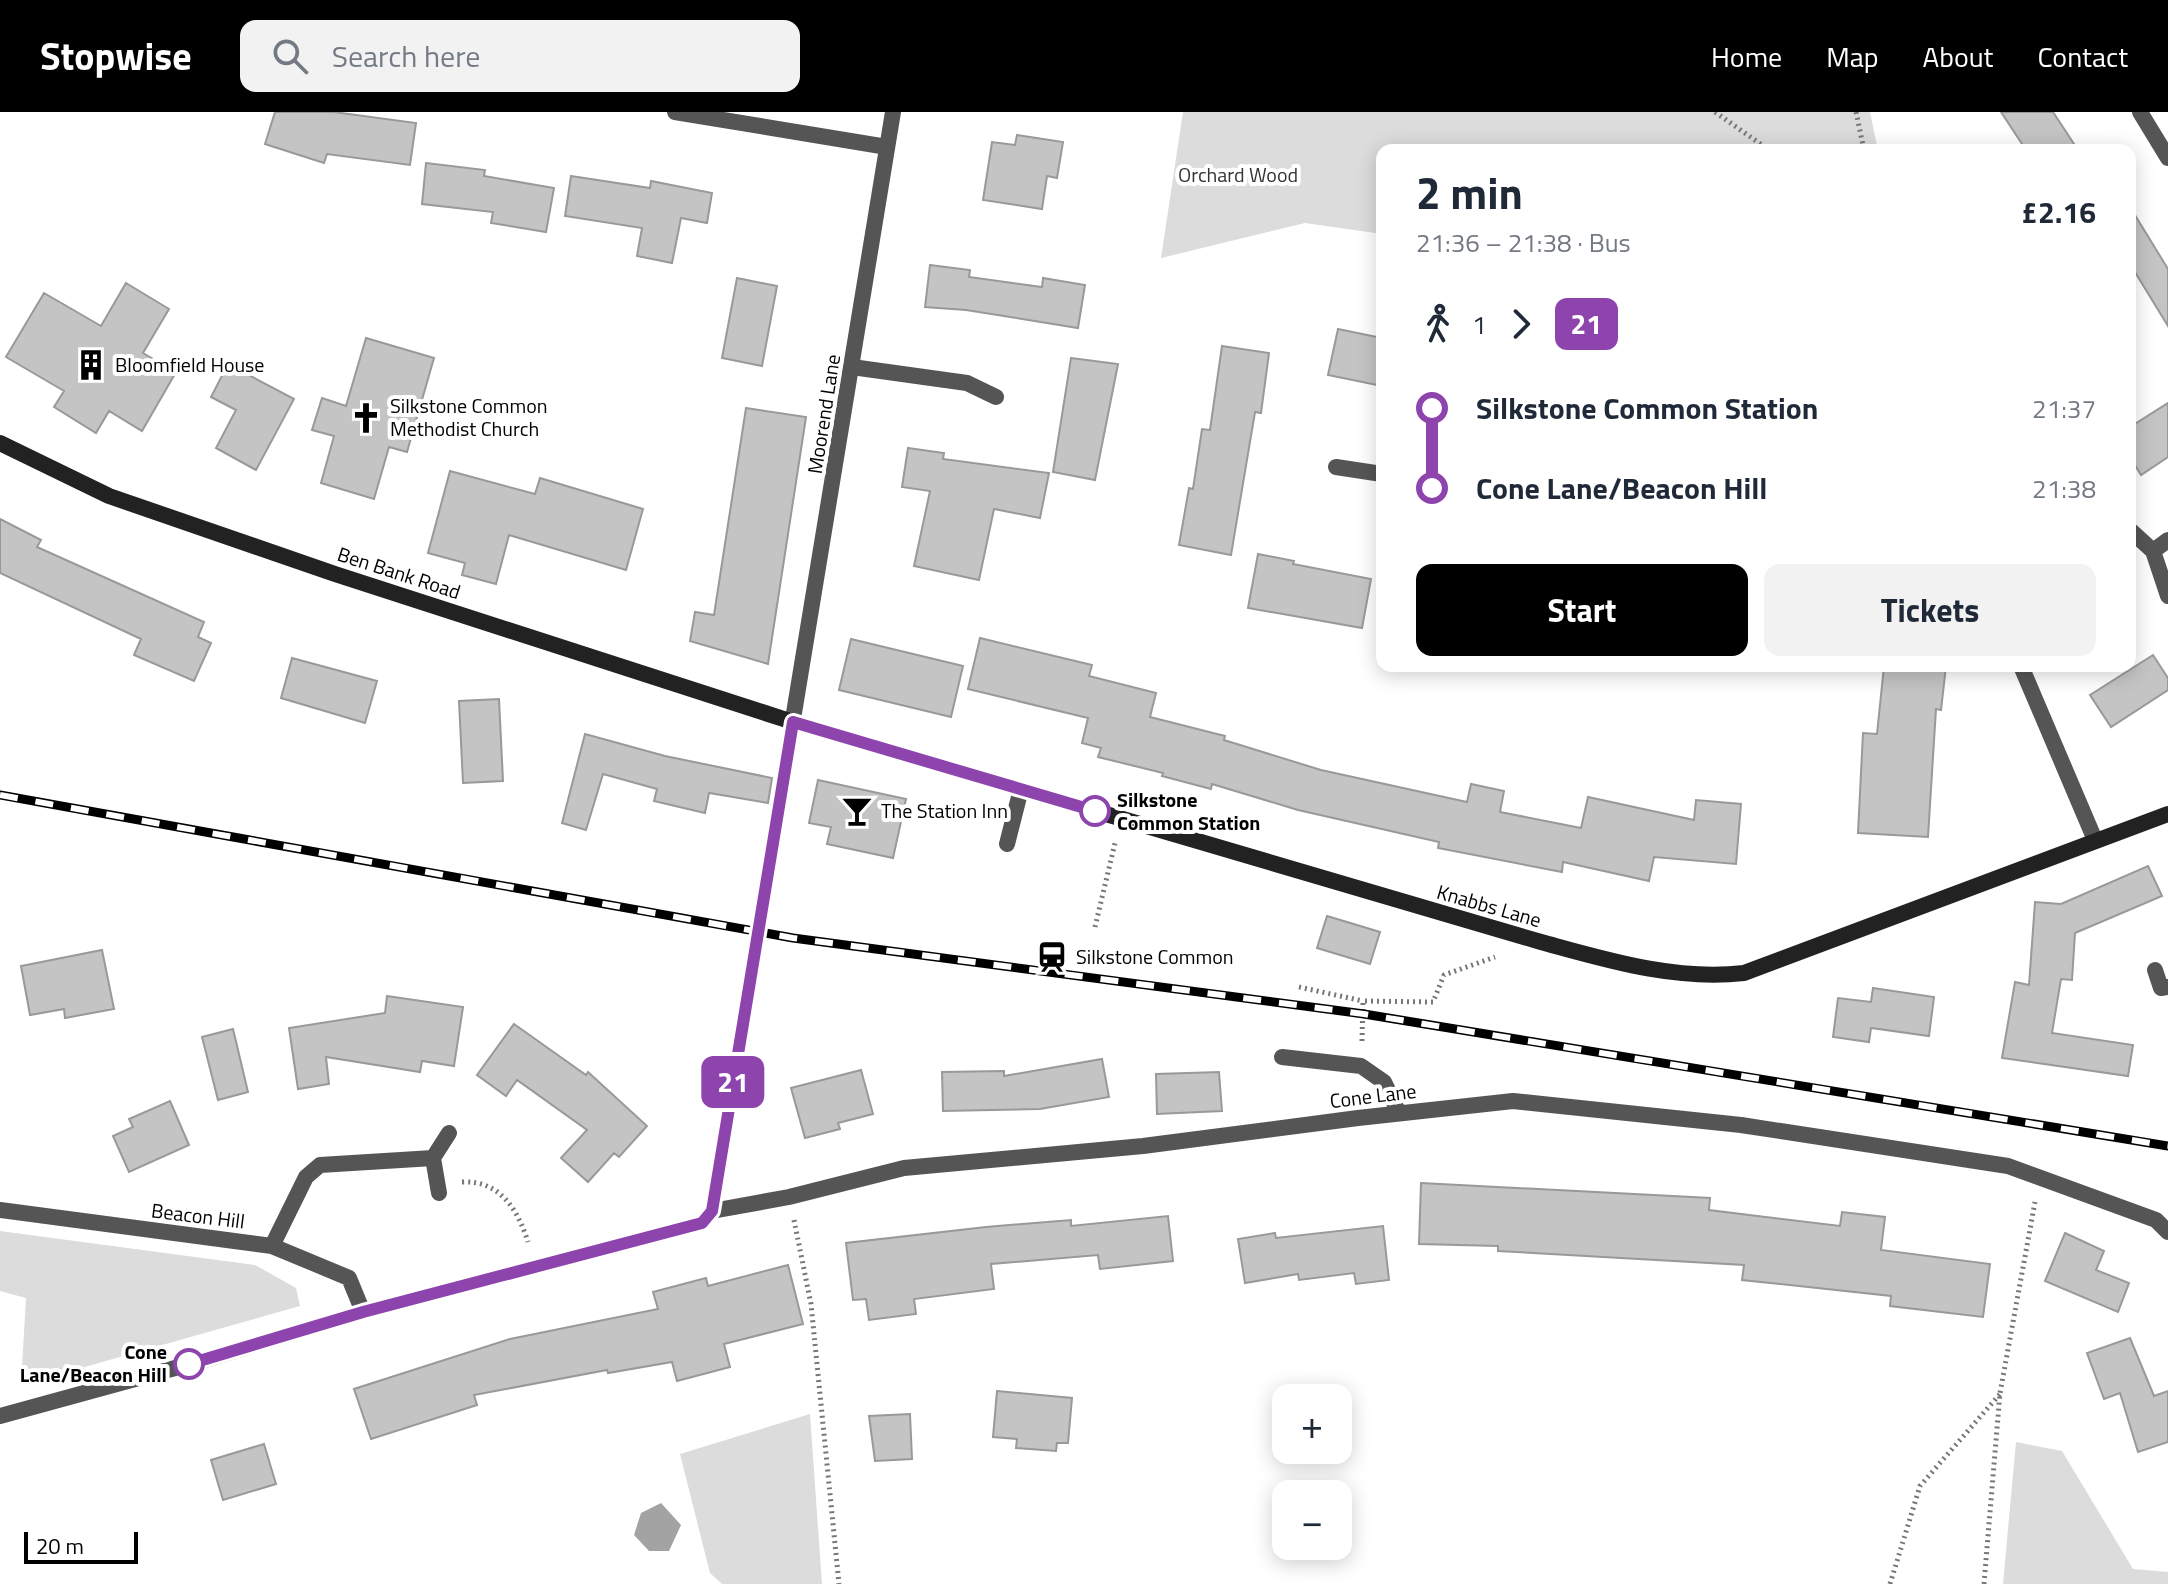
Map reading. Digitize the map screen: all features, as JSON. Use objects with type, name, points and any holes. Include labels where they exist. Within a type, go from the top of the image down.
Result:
[{"type":"main road","name":"Ben Bank Road","points":[[0,443],[109,496],[335,574],[793,722]]},
{"type":"main road","name":"Knabbs Lane","points":[[793,722],[1541,942],[1635,966],[1713,977],[1744,973],[1868,929],[2168,814]]},
{"type":"street","points":[[675,112],[887,147]]},
{"type":"street","name":"Moorend Lane","points":[[793,722],[893,112]]},
{"type":"street","points":[[2140,112],[2168,158]]},
{"type":"street","points":[[852,367],[967,383],[996,397]]},
{"type":"street","points":[[1336,467],[1376,473]]},
{"type":"street","points":[[2136,535],[2153,551],[2168,596]]},
{"type":"street","points":[[2153,551],[2168,540]]},
{"type":"street","points":[[2024,672],[2095,840]]},
{"type":"street","points":[[712,1211],[793,722]]},
{"type":"street","points":[[1007,844],[1021,789]]},
{"type":"street","points":[[2155,970],[2161,988],[2168,987]]},
{"type":"street","points":[[1282,1057],[1361,1066],[1384,1082],[1399,1113]]},
{"type":"street","name":"Cone Lane","points":[[0,1416],[208,1359],[363,1312],[702,1223],[712,1211],[789,1197],[904,1168],[1143,1146],[1513,1101],[1741,1125],[2008,1166],[2156,1220],[2168,1232]]},
{"type":"street","points":[[438,1188],[433,1158],[449,1133]]},
{"type":"street","points":[[272,1246],[306,1177],[320,1165],[433,1158]]},
{"type":"street","name":"Beacon Hill","points":[[0,1210],[272,1246],[349,1278],[363,1312]]},
{"type":"path","points":[[1715,112],[1760,144]]},
{"type":"path","points":[[1856,112],[1863,144]]},
{"type":"path","points":[[1095,927],[1121,819]]},
{"type":"path","points":[[1299,987],[1363,1001],[1433,1002],[1444,975],[1541,942]]},
{"type":"path","points":[[1361,1066],[1363,1001]]},
{"type":"path","points":[[1984,1584],[2000,1393],[2039,1178]]},
{"type":"path","points":[[438,1188],[473,1181],[497,1191],[513,1206],[524,1231],[532,1267]]},
{"type":"path","points":[[789,1197],[811,1304],[839,1584]]},
{"type":"path","points":[[1890,1584],[1920,1486],[2000,1393]]},
{"type":"green space","name":"Orchard Wood","points":[[1183,112],[1870,112],[1877,144],[1376,144],[1376,233],[1305,223],[1161,258]]},
{"type":"green space","points":[[0,1231],[255,1265],[296,1288],[300,1306],[21,1385],[26,1298],[0,1291]]},
{"type":"green space","points":[[810,1414],[822,1584],[722,1584],[710,1573],[680,1454]]},
{"type":"green space","points":[[2016,1442],[2062,1451],[2133,1569],[2168,1572],[2168,1584],[2003,1584]]},
{"type":"shaded area","points":[[661,1503],[681,1525],[669,1551],[649,1551],[634,1535],[641,1513]]},
{"type":"building","points":[[275,112],[334,112],[416,123],[410,165],[327,154],[324,163],[265,144]]},
{"type":"building","points":[[2001,112],[2053,112],[2074,144],[2022,144]]},
{"type":"building","points":[[1017,135],[1063,142],[1057,178],[1047,176],[1042,209],[983,200],[992,142],[1015,145]]},
{"type":"building","points":[[426,163],[485,170],[484,176],[554,188],[546,232],[491,223],[493,212],[422,204]]},
{"type":"building","points":[[571,176],[650,188],[651,181],[712,193],[707,223],[681,218],[672,263],[637,256],[642,228],[565,216]]},
{"type":"building","points":[[2136,217],[2168,269],[2168,326],[2136,274]]},
{"type":"building","points":[[930,265],[970,270],[969,277],[1042,287],[1043,278],[1085,285],[1078,328],[966,310],[925,307]]},
{"type":"building","points":[[737,278],[777,286],[762,366],[722,358]]},
{"type":"building","name":"Bloomfield House","points":[[126,283],[169,309],[143,353],[176,372],[142,431],[109,411],[96,433],[54,407],[64,391],[6,357],[44,293],[101,326]]},
{"type":"building","points":[[1338,329],[1376,337],[1376,385],[1328,375]]},
{"type":"building","name":"Silkstone Common Methodist Church","points":[[366,338],[434,358],[407,452],[389,447],[374,499],[321,483],[334,436],[312,430],[322,398],[346,406]]},
{"type":"building","points":[[1222,346],[1269,353],[1261,413],[1255,412],[1231,555],[1179,545],[1189,488],[1193,489],[1202,429],[1210,430]]},
{"type":"building","points":[[1071,358],[1118,364],[1095,480],[1053,472]]},
{"type":"building","points":[[228,364],[294,399],[256,470],[216,448],[236,410],[211,397]]},
{"type":"building","points":[[2168,403],[2168,457],[2141,475],[2136,467],[2136,423]]},
{"type":"building","points":[[746,408],[806,417],[768,664],[690,641],[695,612],[714,615]]},
{"type":"building","points":[[908,448],[944,453],[943,459],[1049,473],[1040,518],[994,509],[979,580],[914,566],[930,491],[902,487]]},
{"type":"building","points":[[450,471],[535,494],[540,478],[643,509],[626,570],[509,535],[496,584],[462,575],[465,563],[428,553]]},
{"type":"building","points":[[0,519],[41,540],[37,547],[204,622],[198,637],[211,643],[194,681],[134,655],[141,639],[0,573]]},
{"type":"building","points":[[1258,554],[1371,579],[1362,628],[1248,608]]},
{"type":"building","points":[[980,638],[1092,665],[1089,676],[1156,693],[1150,717],[1225,736],[1224,740],[1321,770],[1467,802],[1471,784],[1504,791],[1500,812],[1581,828],[1588,797],[1694,820],[1696,800],[1741,804],[1736,864],[1654,857],[1649,881],[1563,862],[1562,872],[1438,848],[1439,842],[1298,810],[1212,784],[1211,789],[1098,757],[1101,748],[1082,743],[1088,718],[968,689]]},
{"type":"building","points":[[851,639],[963,666],[951,717],[839,690]]},
{"type":"building","points":[[2153,655],[2168,678],[2168,690],[2111,727],[2090,695],[2126,672],[2136,672],[2136,666]]},
{"type":"building","points":[[292,658],[377,681],[365,723],[281,698]]},
{"type":"building","points":[[1883,672],[1945,672],[1941,710],[1936,709],[1928,837],[1858,833],[1863,733],[1877,734]]},
{"type":"building","points":[[499,699],[503,781],[463,783],[459,701]]},
{"type":"building","points":[[585,734],[665,756],[772,778],[768,803],[709,793],[705,813],[654,801],[657,789],[603,774],[586,830],[562,823]]},
{"type":"building","name":"The Station Inn","points":[[818,780],[906,799],[893,858],[827,844],[831,827],[809,823]]},
{"type":"building","points":[[2148,866],[2162,896],[2075,933],[2072,980],[2061,979],[2052,1033],[2133,1045],[2128,1076],[2002,1058],[2015,982],[2029,985],[2035,902],[2061,904]]},
{"type":"building","points":[[1327,916],[1380,932],[1370,964],[1317,948]]},
{"type":"building","points":[[102,950],[114,1009],[65,1018],[64,1009],[30,1015],[21,966]]},
{"type":"building","points":[[1873,988],[1934,997],[1929,1036],[1871,1028],[1869,1042],[1833,1037],[1838,998],[1871,1002]]},
{"type":"building","points":[[387,996],[463,1007],[454,1066],[422,1061],[420,1072],[326,1057],[329,1084],[298,1089],[289,1028],[385,1013]]},
{"type":"building","points":[[514,1024],[586,1075],[588,1072],[647,1126],[619,1157],[614,1153],[588,1182],[561,1158],[587,1130],[517,1080],[506,1096],[477,1075]]},
{"type":"building","points":[[233,1029],[248,1092],[218,1100],[202,1037]]},
{"type":"building","points":[[1102,1059],[1109,1097],[1040,1109],[943,1111],[942,1072],[1004,1071],[1004,1076]]},
{"type":"building","points":[[861,1070],[873,1114],[838,1123],[840,1129],[805,1138],[791,1088]]},
{"type":"building","points":[[1219,1072],[1222,1111],[1157,1114],[1156,1074]]},
{"type":"building","points":[[170,1101],[189,1145],[129,1172],[113,1136],[133,1127],[129,1119]]},
{"type":"building","points":[[1421,1183],[1710,1198],[1709,1210],[1840,1226],[1842,1212],[1885,1217],[1881,1250],[1990,1264],[1983,1317],[1890,1306],[1891,1296],[1742,1280],[1744,1265],[1498,1251],[1498,1246],[1419,1244]]},
{"type":"building","points":[[1168,1216],[1173,1261],[1100,1269],[1098,1255],[991,1264],[994,1289],[914,1299],[916,1314],[869,1320],[866,1299],[853,1300],[846,1243],[986,1227],[1071,1220],[1071,1226]]},
{"type":"building","points":[[1383,1226],[1389,1280],[1356,1284],[1354,1273],[1299,1280],[1298,1274],[1245,1283],[1238,1239],[1275,1233],[1276,1238]]},
{"type":"building","points":[[2065,1233],[2104,1251],[2096,1270],[2129,1283],[2118,1312],[2045,1281]]},
{"type":"building","points":[[788,1265],[803,1324],[724,1344],[730,1367],[677,1381],[672,1362],[608,1373],[607,1370],[474,1395],[477,1405],[371,1439],[354,1389],[510,1339],[658,1309],[653,1292],[706,1278],[708,1286]]},
{"type":"building","points":[[2130,1338],[2154,1396],[2168,1391],[2168,1442],[2138,1452],[2120,1393],[2104,1399],[2087,1353]]},
{"type":"building","points":[[997,1391],[1072,1398],[1068,1443],[1057,1443],[1056,1451],[1016,1448],[1017,1439],[993,1437]]},
{"type":"building","points":[[910,1414],[912,1459],[875,1461],[869,1416]]},
{"type":"building","points":[[264,1444],[276,1484],[223,1500],[211,1460]]},
{"type":"railway","points":[[0,795],[793,938],[1364,1014],[2168,1146]]},
{"type":"bus line","name":"21","points":[[189,1364],[442,1290],[702,1223],[712,1211],[793,722],[1095,811]]},
{"type":"place","name":"Bloomfield House","points":[[91,365]]},
{"type":"place","name":"Silkstone Common Methodist Church","points":[[366,418]]},
{"type":"place","name":"The Station Inn","points":[[857,811]]},
{"type":"place","name":"Silkstone Common Station","points":[[1095,811]]},
{"type":"place","name":"Silkstone Common","points":[[1052,957]]},
{"type":"place","name":"Cone Lane/Beacon Hill","points":[[189,1364]]}]
